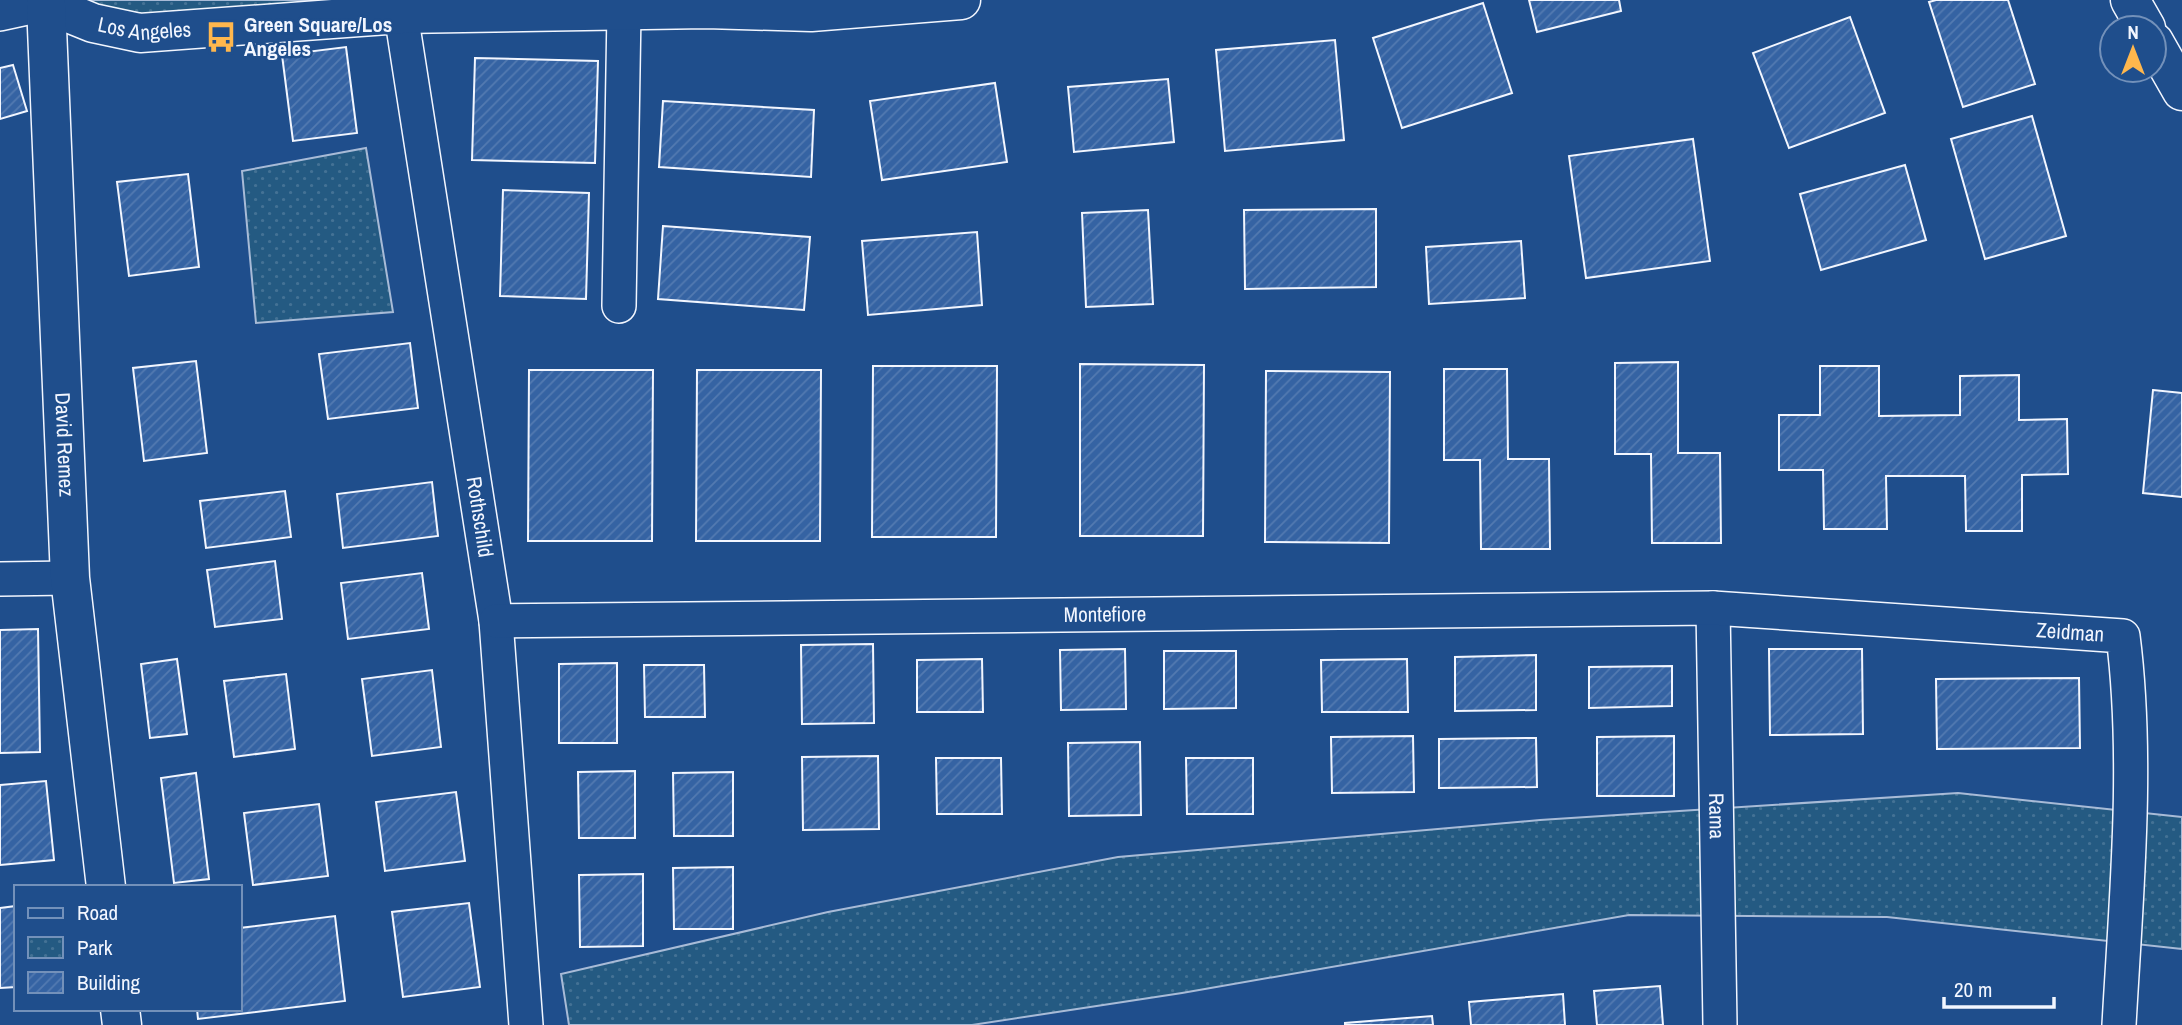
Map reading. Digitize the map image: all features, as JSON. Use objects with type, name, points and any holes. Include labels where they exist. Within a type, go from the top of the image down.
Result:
[{"type":"street","name":"Los Angeles","points":[[48,1],[93,23],[140,33],[398,7],[624,10],[712,5],[811,12],[961,0]]},
{"type":"street","points":[[0,14],[48,1]]},
{"type":"street","name":"David Remez","points":[[48,1],[71,578],[106,885]]},
{"type":"street","name":"Rothschild","points":[[398,7],[496,621],[526,1025]]},
{"type":"street","points":[[619,306],[624,10]]},
{"type":"street","points":[[2168,66],[2182,91]]},
{"type":"street","points":[[0,579],[71,578]]},
{"type":"street","name":"Montefiore","points":[[496,621],[1713,608]]},
{"type":"street","name":"Rama","points":[[1713,608],[1720,1025]]},
{"type":"street","name":"Zeidman","points":[[1713,608],[2123,636],[2128,678],[2128,867],[2119,1025]]},
{"type":"green space","points":[[50,0],[395,0],[140,33]]},
{"type":"green space","points":[[366,148],[393,312],[256,323],[242,171]]},
{"type":"green space","points":[[1958,793],[2182,817],[2182,949],[1887,917],[1629,915],[1182,993],[972,1025],[569,1025],[561,974],[828,912],[1118,857],[1540,820]]},
{"type":"building","points":[[1529,0],[1619,0],[1621,11],[1537,32]]},
{"type":"building","points":[[2008,0],[2035,84],[1963,107],[1929,2]]},
{"type":"building","points":[[1483,3],[1512,93],[1402,128],[1373,38]]},
{"type":"building","points":[[1850,17],[1885,113],[1789,148],[1753,53]]},
{"type":"building","points":[[1335,40],[1344,140],[1225,151],[1216,50]]},
{"type":"building","points":[[346,47],[357,133],[293,141],[282,55]]},
{"type":"building","points":[[475,58],[598,61],[595,163],[472,160]]},
{"type":"building","points":[[13,65],[27,111],[0,119],[0,68]]},
{"type":"building","points":[[1168,79],[1174,142],[1074,152],[1068,87]]},
{"type":"building","points":[[995,83],[1007,162],[882,180],[870,101]]},
{"type":"building","points":[[663,101],[814,110],[811,177],[659,167]]},
{"type":"building","points":[[2032,116],[2066,236],[1985,259],[1951,139]]},
{"type":"building","points":[[1693,139],[1710,261],[1586,278],[1569,156]]},
{"type":"building","points":[[1905,165],[1926,240],[1821,270],[1800,194]]},
{"type":"building","points":[[188,174],[199,267],[129,276],[117,182]]},
{"type":"building","points":[[503,190],[589,193],[586,299],[500,296]]},
{"type":"building","points":[[1376,209],[1376,287],[1245,289],[1244,210]]},
{"type":"building","points":[[1148,210],[1153,304],[1086,307],[1082,213]]},
{"type":"building","points":[[663,226],[810,237],[804,310],[658,299]]},
{"type":"building","points":[[977,232],[982,305],[868,315],[862,241]]},
{"type":"building","points":[[1521,241],[1525,298],[1429,304],[1426,247]]},
{"type":"building","points":[[410,343],[418,408],[328,419],[319,354]]},
{"type":"building","points":[[196,361],[207,453],[144,461],[133,368]]},
{"type":"building","points":[[1678,362],[1678,453],[1720,453],[1721,543],[1652,543],[1651,454],[1615,454],[1615,363]]},
{"type":"building","points":[[1080,364],[1204,365],[1203,536],[1080,536]]},
{"type":"building","points":[[873,366],[997,366],[996,537],[872,537]]},
{"type":"building","points":[[1820,366],[1879,366],[1879,416],[1960,415],[1960,376],[2019,375],[2019,420],[2067,419],[2068,474],[2022,475],[2022,531],[1966,531],[1965,476],[1886,476],[1887,529],[1824,529],[1823,470],[1779,470],[1779,415],[1820,415]]},
{"type":"building","points":[[1444,369],[1507,369],[1508,459],[1549,459],[1550,549],[1481,549],[1480,460],[1444,460]]},
{"type":"building","points":[[529,370],[653,370],[652,541],[528,541]]},
{"type":"building","points":[[697,370],[821,370],[820,541],[696,541]]},
{"type":"building","points":[[1266,371],[1390,372],[1389,543],[1265,542]]},
{"type":"building","points":[[2153,390],[2182,393],[2182,497],[2143,493]]},
{"type":"building","points":[[432,482],[438,536],[343,548],[337,494]]},
{"type":"building","points":[[285,491],[291,537],[206,548],[200,501]]},
{"type":"building","points":[[275,561],[282,619],[215,627],[207,570]]},
{"type":"building","points":[[422,573],[429,629],[348,639],[341,583]]},
{"type":"building","points":[[38,629],[40,752],[0,753],[0,630]]},
{"type":"building","points":[[873,644],[874,723],[802,724],[801,645]]},
{"type":"building","points":[[1125,649],[1126,709],[1061,710],[1060,650]]},
{"type":"building","points":[[1769,649],[1862,649],[1863,734],[1770,735]]},
{"type":"building","points":[[1164,651],[1236,651],[1236,708],[1164,709]]},
{"type":"building","points":[[1536,655],[1536,710],[1455,711],[1455,657]]},
{"type":"building","points":[[177,659],[187,734],[150,738],[141,664]]},
{"type":"building","points":[[982,659],[983,712],[917,712],[917,660]]},
{"type":"building","points":[[1407,659],[1408,712],[1322,712],[1321,660]]},
{"type":"building","points":[[617,663],[617,743],[559,743],[559,664]]},
{"type":"building","points":[[644,665],[704,665],[705,717],[645,717]]},
{"type":"building","points":[[1672,666],[1672,706],[1589,708],[1589,667]]},
{"type":"building","points":[[432,670],[441,747],[372,756],[362,679]]},
{"type":"building","points":[[286,674],[295,749],[234,757],[224,681]]},
{"type":"building","points":[[2079,678],[2080,748],[1937,749],[1936,679]]},
{"type":"building","points":[[1413,736],[1414,792],[1332,793],[1331,737]]},
{"type":"building","points":[[1674,736],[1674,796],[1597,796],[1597,737]]},
{"type":"building","points":[[1536,738],[1537,787],[1439,788],[1439,739]]},
{"type":"building","points":[[1140,742],[1141,815],[1069,816],[1068,743]]},
{"type":"building","points":[[878,756],[879,829],[803,830],[802,757]]},
{"type":"building","points":[[936,758],[1001,758],[1002,814],[937,814]]},
{"type":"building","points":[[1186,758],[1253,758],[1253,814],[1187,814]]},
{"type":"building","points":[[635,771],[635,838],[579,838],[578,772]]},
{"type":"building","points":[[733,772],[733,836],[674,836],[673,773]]},
{"type":"building","points":[[196,773],[209,879],[174,883],[161,778]]},
{"type":"building","points":[[46,781],[54,860],[0,865],[0,785]]},
{"type":"building","points":[[456,792],[465,861],[385,871],[376,802]]},
{"type":"building","points":[[319,804],[328,876],[253,885],[244,813]]},
{"type":"building","points":[[733,867],[733,929],[674,929],[673,868]]},
{"type":"building","points":[[643,874],[643,946],[580,947],[579,875]]},
{"type":"building","points":[[469,903],[480,987],[403,997],[392,912]]},
{"type":"building","points":[[14,906],[14,987],[0,988],[0,908]]},
{"type":"building","points":[[335,916],[345,1001],[198,1019],[197,1011],[242,1011],[242,928]]},
{"type":"building","points":[[1660,986],[1663,1025],[1597,1025],[1594,991]]},
{"type":"building","points":[[1563,994],[1565,1025],[1471,1025],[1469,1002]]},
{"type":"building","points":[[1432,1016],[1433,1025],[1345,1025],[1345,1023]]},
{"type":"place","name":"Green Square/Los Angeles","points":[[221,37]]}]
